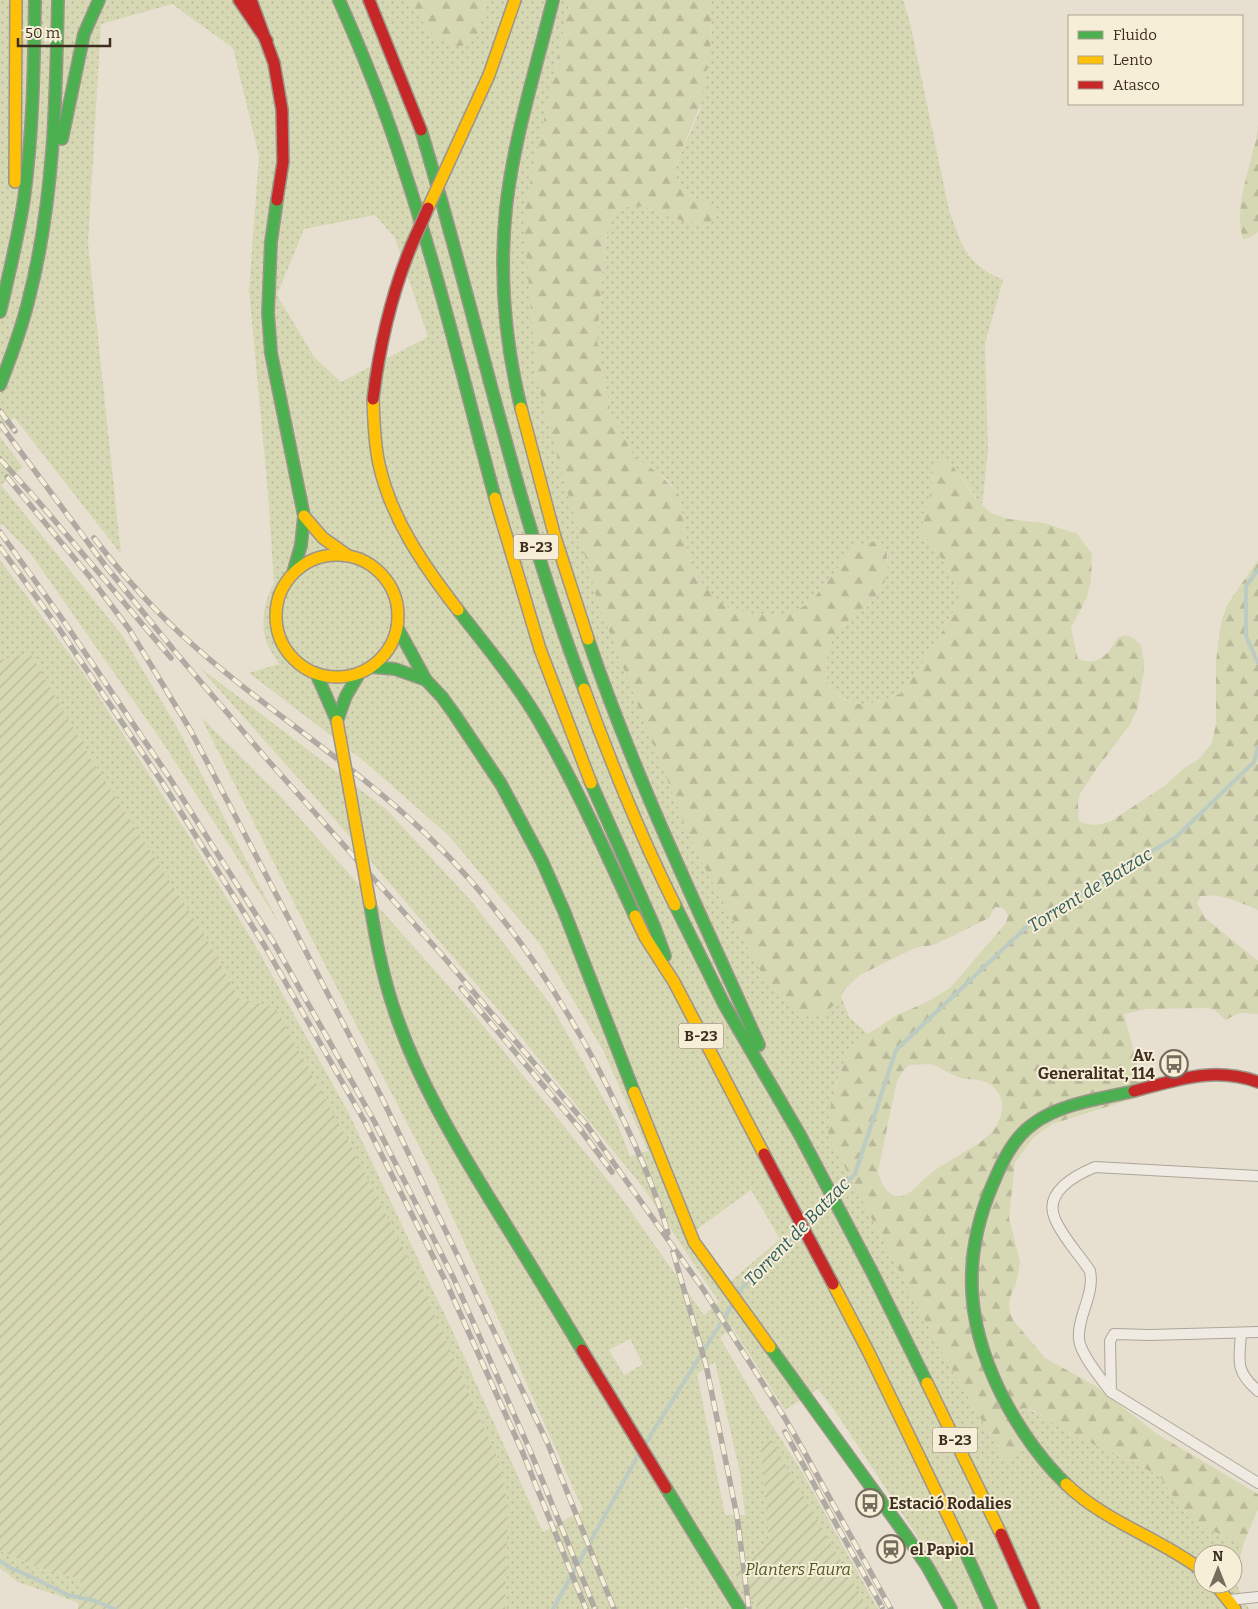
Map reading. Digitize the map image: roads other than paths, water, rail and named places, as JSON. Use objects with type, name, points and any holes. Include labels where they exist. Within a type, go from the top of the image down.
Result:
[{"type":"main road","points":[[16,0],[21,180]]},
{"type":"main road","points":[[0,312],[18,236],[21,180],[33,84],[35,0]]},
{"type":"main road","points":[[52,175],[57,89],[58,0]]},
{"type":"main road","points":[[0,385],[29,299],[52,175],[84,34],[99,0]]},
{"type":"main road","points":[[239,0],[268,41]]},
{"type":"main road","points":[[251,0],[268,41],[278,84],[283,128],[282,162],[269,265],[269,339],[277,390],[304,516],[301,544],[293,573]]},
{"type":"main road","name":"B-23","points":[[339,0],[370,73],[411,192],[480,446],[530,620],[584,767],[658,936],[674,982],[869,1353],[976,1574],[991,1609]]},
{"type":"main road","name":"B-23","points":[[369,0],[420,128],[443,204],[527,516],[579,678],[612,762],[659,873],[724,1004],[766,1069],[872,1272],[1008,1549],[1034,1609]]},
{"type":"main road","points":[[515,0],[488,75],[411,247],[393,297],[380,346],[373,399],[373,422],[379,465],[402,527],[429,573],[507,674],[538,720],[584,806],[645,937],[674,982]]},
{"type":"main road","points":[[553,0],[515,153],[506,210],[504,298],[509,357],[514,385],[552,528],[602,680],[653,808],[766,1069]]},
{"type":"main road","points":[[304,516],[316,532],[330,545],[371,566],[382,575],[390,586],[397,606],[397,628],[388,650],[371,667],[359,674],[351,684],[337,721]]},
{"type":"main road","points":[[349,556],[333,555],[317,559],[293,573],[284,584],[278,597],[276,624],[279,638],[290,656],[306,669],[338,677],[359,674]]},
{"type":"main road","points":[[397,628],[426,680],[442,696],[502,784],[525,827],[564,911],[687,1228],[704,1258],[905,1534],[927,1566],[951,1609]]},
{"type":"main road","points":[[371,667],[395,669],[426,680]]},
{"type":"main road","points":[[316,673],[337,721],[383,972],[396,1016],[416,1064],[460,1151],[740,1609]]},
{"type":"main road","points":[[1193,1564],[1085,1500],[1056,1474],[1028,1437],[998,1386],[977,1332],[973,1304],[975,1247],[981,1214],[996,1174],[1011,1148],[1025,1130],[1040,1118],[1066,1107],[1199,1075],[1221,1073],[1242,1076],[1258,1082]]},
{"type":"main road","points":[[1224,1594],[1232,1604]]},
{"type":"street","points":[[1258,1176],[1095,1167],[1076,1175],[1065,1184],[1056,1196],[1052,1211],[1054,1219],[1090,1272],[1089,1297],[1079,1340],[1088,1358],[1111,1392],[1258,1483]]},
{"type":"street","points":[[1111,1392],[1110,1341],[1114,1334],[1241,1334],[1258,1332]]},
{"type":"street","points":[[1241,1334],[1239,1363],[1246,1381],[1258,1391]]},
{"type":"street","points":[[1232,1604],[1258,1597]]},
{"type":"waterway","name":"Torrent de Batzac","points":[[1258,570],[1246,586],[1246,636],[1258,663]]},
{"type":"waterway","name":"Torrent de Batzac","points":[[836,1193],[855,1174],[896,1050],[1033,921],[1176,837],[1254,762],[1258,747]]},
{"type":"waterway","name":"Torrent de Batzac","points":[[806,1223],[829,1200]]},
{"type":"waterway","name":"Torrent de Batzac","points":[[738,1296],[742,1288],[800,1230]]},
{"type":"waterway","name":"Torrent de Batzac","points":[[644,1446],[734,1302]]},
{"type":"waterway","name":"Torrent de Batzac","points":[[553,1609],[640,1452]]},
{"type":"waterway","points":[[0,1561],[68,1595],[95,1601],[115,1609]]},
{"type":"railway","points":[[0,411],[15,431]]},
{"type":"railway","points":[[0,424],[104,564],[177,654],[265,757],[442,955],[586,1124],[703,1289],[783,1415],[891,1609]]},
{"type":"railway","points":[[0,459],[171,658]]},
{"type":"railway","points":[[7,477],[90,577],[129,629],[191,731],[381,1096],[548,1444],[614,1609]]},
{"type":"railway","points":[[0,532],[63,620],[169,777],[274,943],[374,1121],[454,1279],[529,1448],[595,1609]]},
{"type":"railway","points":[[94,538],[137,589],[184,637],[213,663],[398,808],[457,865],[485,897],[511,930],[560,1001],[602,1075],[653,1187],[668,1233]]},
{"type":"railway","points":[[0,547],[58,627],[162,782],[266,948],[365,1122],[446,1282],[522,1451],[586,1609]]},
{"type":"railway","points":[[461,988],[580,1129],[612,1172]]},
{"type":"railway","points":[[673,1252],[706,1365],[737,1516],[749,1609]]},
{"type":"railway","points":[[785,1432],[882,1607]]},
{"type":"place","name":"Av. Generalitat, 114","points":[[1174,1064]]},
{"type":"place","name":"Estació Rodalies","points":[[870,1503]]},
{"type":"place","name":"el Papiol","points":[[891,1549]]},
{"type":"park label","name":"Planters Faura","points":[[798,1569]]}]
